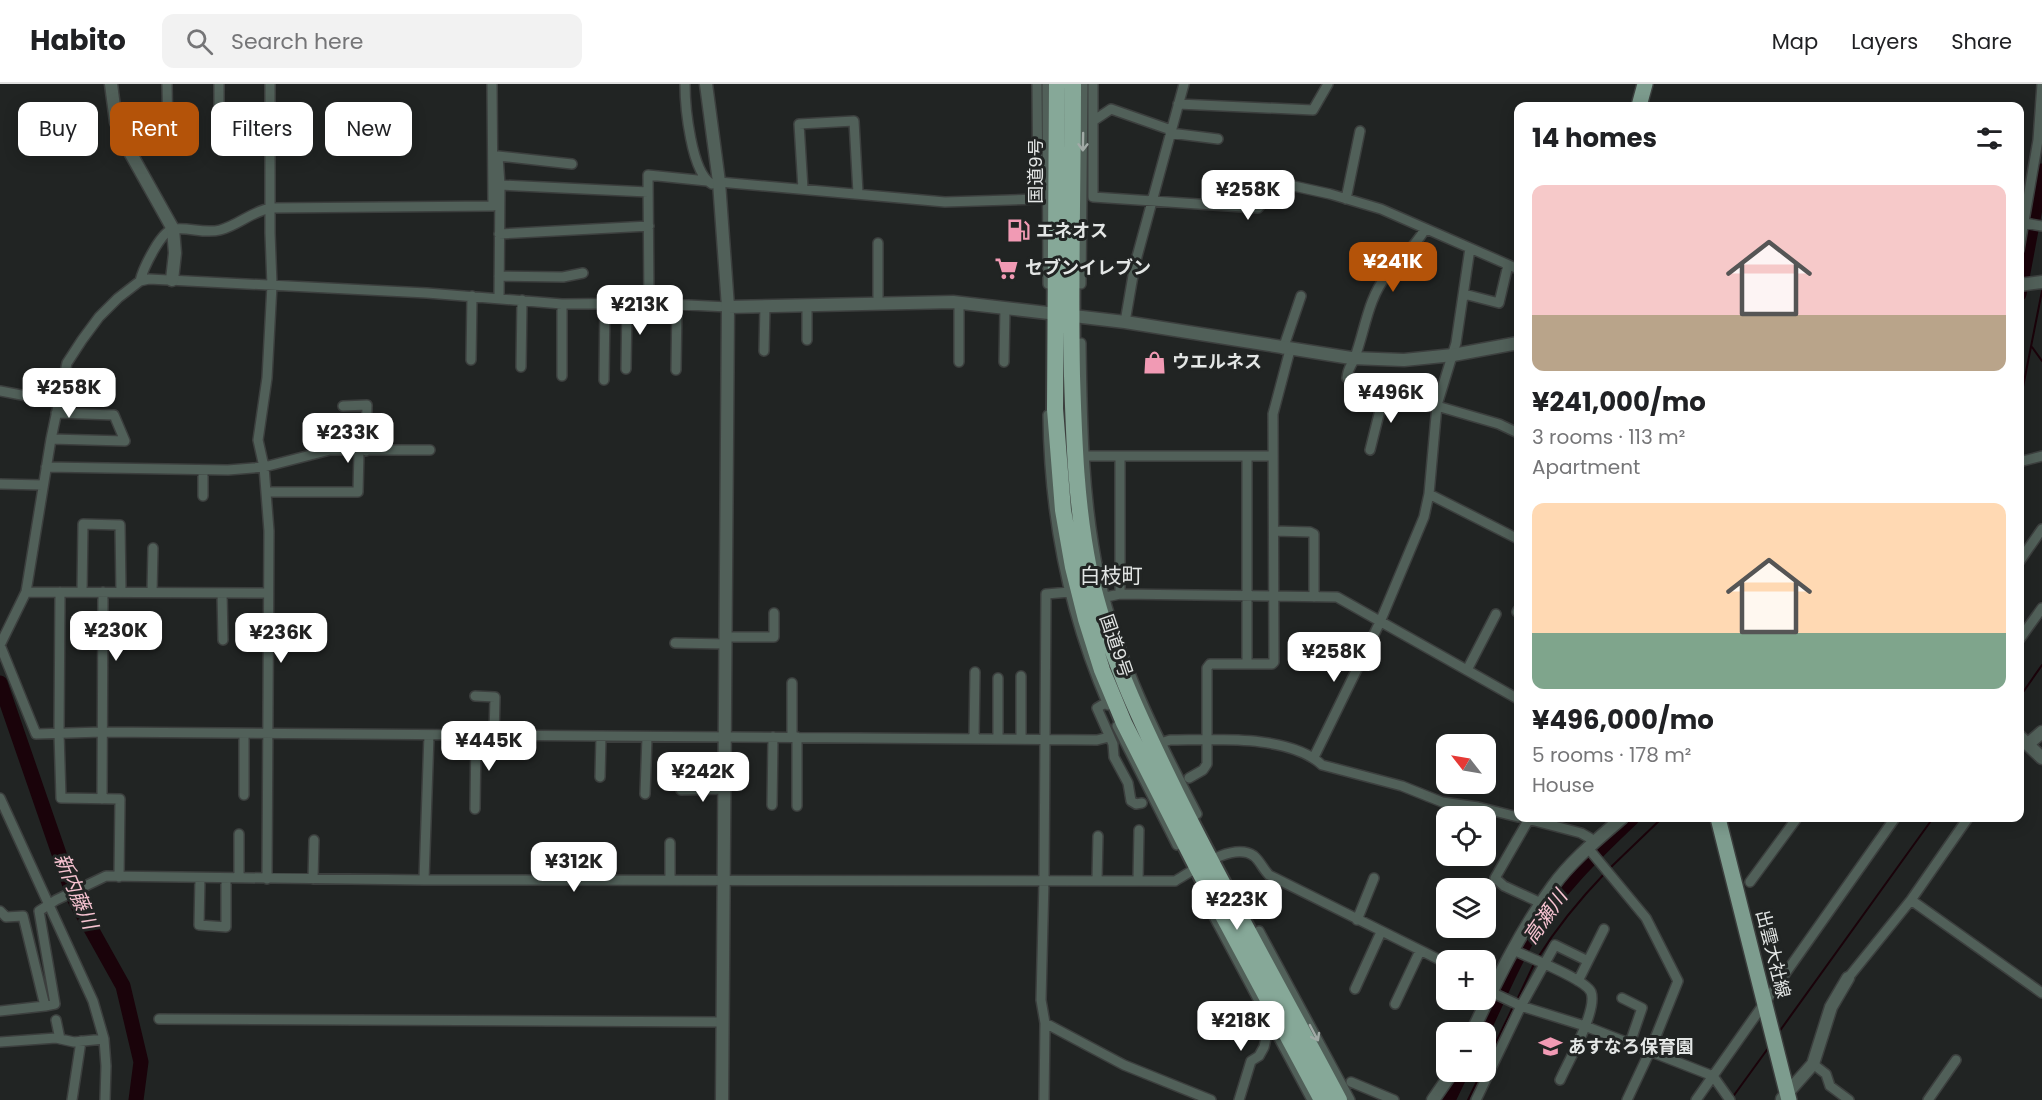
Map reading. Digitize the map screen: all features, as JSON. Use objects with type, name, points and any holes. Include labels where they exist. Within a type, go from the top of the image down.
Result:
[{"type":"highway","name":"国道9号","points":[[1057,84],[1052,140],[1051,255],[1077,377],[1074,451],[1089,569],[1102,618],[1133,692],[1172,774],[1204,864],[1247,969],[1319,1091],[1339,1100]]},
{"type":"highway","name":"国道9号","points":[[1073,84],[1078,110],[1077,211],[1062,314],[1052,415],[1063,510],[1073,567],[1102,670],[1178,842],[1204,864],[1259,937],[1319,1091]]},
{"type":"main road","points":[[1640,102],[1645,84]]},
{"type":"main road","name":"出雲大社線","points":[[1719,822],[1778,1057],[1786,1098]]},
{"type":"street","points":[[111,84],[116,122],[126,146],[173,229],[176,253],[172,280]]},
{"type":"street","points":[[166,84],[167,102]]},
{"type":"street","points":[[219,84],[219,102]]},
{"type":"street","points":[[267,879],[269,531],[264,467],[258,440],[267,378],[272,285],[270,84]]},
{"type":"street","points":[[140,281],[142,272],[164,233],[173,229],[204,232],[219,230],[237,224],[259,210],[493,206],[495,158],[492,84]]},
{"type":"street","points":[[685,84],[689,135],[713,181]]},
{"type":"street","points":[[706,84],[713,181],[728,307],[722,1100]]},
{"type":"street","points":[[650,303],[648,176],[945,202],[1038,199],[1037,84]]},
{"type":"street","points":[[1047,84],[1052,140]]},
{"type":"street","points":[[1078,110],[1083,84]]},
{"type":"street","points":[[1093,84],[1093,197],[1258,208],[1280,183],[1381,209],[1514,267]]},
{"type":"street","points":[[1125,322],[1135,264],[1184,84]]},
{"type":"street","points":[[1178,104],[1313,110],[1328,84]]},
{"type":"street","points":[[2042,84],[2038,140],[2024,224],[2042,226]]},
{"type":"street","points":[[1093,122],[1111,109],[1171,131],[1218,139]]},
{"type":"street","points":[[803,189],[799,124],[854,121],[858,193]]},
{"type":"street","points":[[1346,199],[1360,131]]},
{"type":"street","points":[[495,158],[498,156],[572,164]]},
{"type":"street","points":[[495,158],[500,185],[499,298]]},
{"type":"street","points":[[500,185],[648,192]]},
{"type":"street","points":[[1077,211],[1082,284]]},
{"type":"street","points":[[500,234],[649,226]]},
{"type":"street","points":[[1425,229],[1386,277],[1371,306],[1355,358],[1348,367],[1347,378],[1499,424],[1514,431]]},
{"type":"street","points":[[878,243],[878,304]]},
{"type":"street","points":[[1314,756],[1380,622],[1424,517],[1429,494],[1437,405],[1453,355],[1470,248]]},
{"type":"street","points":[[1048,284],[1051,255]]},
{"type":"street","points":[[1464,294],[1499,303],[1508,264]]},
{"type":"street","points":[[499,276],[563,277],[583,273]]},
{"type":"street","points":[[1109,737],[1097,740],[102,732],[36,734],[0,645],[26,592],[51,439],[67,363],[99,317],[118,298],[140,281],[148,279],[472,296],[562,304],[650,303],[728,307],[959,303],[1125,322],[1355,358],[1404,360],[1453,355],[1514,344]]},
{"type":"street","points":[[2024,284],[2042,282]]},
{"type":"street","points":[[471,360],[472,296]]},
{"type":"street","points":[[1189,778],[1203,770],[1207,764],[1207,668],[1210,664],[1272,664],[1274,662],[1273,414],[1286,349],[1301,296]]},
{"type":"street","points":[[521,367],[522,300]]},
{"type":"street","points":[[959,303],[959,362]]},
{"type":"street","points":[[562,304],[562,376]]},
{"type":"street","points":[[604,380],[605,304]]},
{"type":"street","points":[[626,369],[627,304]]},
{"type":"street","points":[[676,370],[677,304]]},
{"type":"street","points":[[807,305],[807,339]]},
{"type":"street","points":[[764,351],[765,306]]},
{"type":"street","points":[[1004,362],[1005,308]]},
{"type":"street","points":[[1081,343],[1077,377],[1090,526],[1106,597],[1133,692],[1161,743],[1172,774],[1197,814]]},
{"type":"street","points":[[1047,350],[1052,415],[1048,449],[1054,506],[1063,564],[1077,624],[1125,743],[1178,842]]},
{"type":"street","points":[[1370,450],[1385,390]]},
{"type":"street","points":[[0,391],[58,402]]},
{"type":"street","points":[[266,492],[358,492],[367,405],[343,406]]},
{"type":"street","points":[[51,439],[125,441],[114,415],[56,413]]},
{"type":"street","points":[[46,467],[203,470],[264,467],[330,450],[430,450]]},
{"type":"street","points":[[1084,456],[1272,456]]},
{"type":"street","points":[[1120,456],[1120,594]]},
{"type":"street","points":[[1247,456],[1247,664]]},
{"type":"street","points":[[2024,461],[2042,456]]},
{"type":"street","points":[[203,470],[203,496]]},
{"type":"street","points":[[0,484],[43,485]]},
{"type":"street","points":[[1429,494],[1514,537]]},
{"type":"street","points":[[82,592],[82,524],[120,525],[121,592]]},
{"type":"street","points":[[2024,555],[2042,529]]},
{"type":"street","points":[[1274,531],[1314,534],[1314,597]]},
{"type":"street","points":[[1084,534],[1095,548]]},
{"type":"street","points":[[152,592],[153,548]]},
{"type":"street","points":[[26,592],[268,593]]},
{"type":"street","points":[[60,592],[61,798],[120,799],[119,877]]},
{"type":"street","points":[[102,799],[103,592]]},
{"type":"street","points":[[1044,1100],[1045,1023],[1041,1000],[1046,594],[1070,592]]},
{"type":"street","points":[[222,593],[223,640]]},
{"type":"street","points":[[1106,597],[1120,594],[1338,597],[1514,697]]},
{"type":"street","points":[[2024,633],[2042,608]]},
{"type":"street","points":[[675,642],[774,637],[774,613]]},
{"type":"street","points":[[1467,670],[1496,615]]},
{"type":"street","points":[[974,738],[975,672]]},
{"type":"street","points":[[1021,676],[1021,738]]},
{"type":"street","points":[[998,678],[998,738]]},
{"type":"street","points":[[792,683],[797,806]]},
{"type":"street","points":[[475,696],[495,697],[494,736]]},
{"type":"street","points":[[1107,702],[1097,708],[1113,744],[1114,757],[1128,783],[1131,801],[1136,804],[1142,803]]},
{"type":"street","points":[[2024,739],[2042,732]]},
{"type":"street","points":[[244,734],[244,795]]},
{"type":"street","points":[[424,880],[429,735]]},
{"type":"street","points":[[475,809],[476,735]]},
{"type":"street","points":[[600,777],[602,737]]},
{"type":"street","points":[[645,794],[647,737]]},
{"type":"street","points":[[772,805],[773,737]]},
{"type":"street","points":[[1161,743],[1170,740],[1246,740],[1289,748],[1314,756],[1323,765],[1402,786],[1442,802],[1478,807],[1514,816]]},
{"type":"street","points":[[2024,742],[2042,758]]},
{"type":"street","points":[[681,790],[725,789]]},
{"type":"street","points":[[0,798],[51,902],[93,1001],[104,1039],[105,1100]]},
{"type":"street","points":[[1521,822],[1495,878],[1504,886],[1541,903]]},
{"type":"street","points":[[1538,822],[1581,833],[1592,845],[1646,918],[1678,981],[1650,1051],[1627,1100]]},
{"type":"street","points":[[1496,977],[1554,884],[1618,822]]},
{"type":"street","points":[[1750,882],[1794,822]]},
{"type":"street","points":[[1696,1100],[1766,1009],[1891,822]]},
{"type":"street","points":[[1786,1098],[1813,1064],[1830,1007],[1848,978],[1911,900],[1965,822]]},
{"type":"street","points":[[1138,881],[1140,830]]},
{"type":"street","points":[[239,834],[239,878]]},
{"type":"street","points":[[1097,880],[1098,837]]},
{"type":"street","points":[[313,879],[314,840]]},
{"type":"street","points":[[670,843],[670,879]]},
{"type":"street","points":[[0,1011],[55,1004],[39,911],[51,902],[106,876],[424,880],[1175,881],[1233,851],[1243,851],[1258,860],[1269,875],[1436,958]]},
{"type":"street","points":[[200,878],[199,925],[226,927],[226,878]]},
{"type":"street","points":[[1357,920],[1374,878]]},
{"type":"street","points":[[1204,898],[1247,969],[1300,1077],[1319,1091],[1327,1058]]},
{"type":"street","points":[[1911,900],[2042,993]]},
{"type":"street","points":[[0,911],[6,917],[22,916],[45,1006]]},
{"type":"street","points":[[1578,981],[1604,929]]},
{"type":"street","points":[[1355,989],[1381,932]]},
{"type":"street","points":[[1259,937],[1350,1100]]},
{"type":"street","points":[[1476,1100],[1521,1006],[1555,945],[1588,961]]},
{"type":"street","points":[[1513,950],[1578,981],[1590,990],[1593,1001],[1585,1026],[1560,1080]]},
{"type":"street","points":[[1395,1004],[1420,951]]},
{"type":"street","points":[[1496,990],[1521,1006],[1585,1026],[1713,1076],[1730,1100]]},
{"type":"street","points":[[1622,998],[1642,1008],[1630,1043]]},
{"type":"street","points":[[159,1019],[723,1022]]},
{"type":"street","points":[[56,1020],[60,1039]]},
{"type":"street","points":[[1045,1023],[1124,1065],[1211,1100]]},
{"type":"street","points":[[1239,1100],[1251,1061],[1259,1056],[1267,1034],[1275,1030]]},
{"type":"street","points":[[0,1042],[104,1039]]},
{"type":"street","points":[[72,1100],[81,1041]]},
{"type":"street","points":[[1928,1100],[1956,1060]]},
{"type":"street","points":[[1813,1064],[1826,1074],[1830,1086],[1849,1100]]},
{"type":"street","points":[[1351,1082],[1394,1100]]},
{"type":"street","points":[[1433,1100],[1445,1082]]},
{"type":"waterway","name":"高瀬川","points":[[2024,267],[2042,171]]},
{"type":"waterway","points":[[2024,382],[2042,291]]},
{"type":"waterway","points":[[2032,347],[2042,361]]},
{"type":"waterway","points":[[2024,691],[2042,665]]},
{"type":"waterway","name":"新内藤川","points":[[0,683],[75,900],[123,986],[141,1062],[136,1100]]},
{"type":"waterway","name":"高瀬川","points":[[1487,1022],[1516,959],[1540,919],[1576,874],[1628,822]]},
{"type":"waterway","points":[[1610,868],[1658,822]]},
{"type":"waterway","points":[[1779,1032],[1930,822]]},
{"type":"waterway","points":[[1537,959],[1569,914],[1606,872]]},
{"type":"waterway","points":[[1516,1002],[1534,964]]},
{"type":"waterway","points":[[1496,1042],[1513,1007]]},
{"type":"waterway","points":[[1732,1098],[1769,1047]]},
{"type":"waterway","name":"高瀬川","points":[[1448,1100],[1457,1082]]},
{"type":"waterway","points":[[1468,1100],[1477,1082]]},
{"type":"place","name":"エネオス","points":[[1018,231]]},
{"type":"place","name":"セブンイレブン","points":[[1007,268]]},
{"type":"place","name":"ウエルネス","points":[[1154,362]]},
{"type":"place","name":"あすなろ保育園","points":[[1550,1047]]},
{"type":"district","name":"白枝町","points":[[1111,576]]}]
